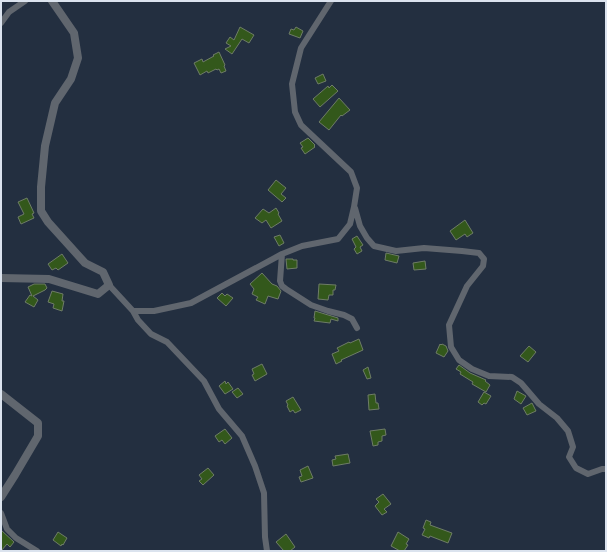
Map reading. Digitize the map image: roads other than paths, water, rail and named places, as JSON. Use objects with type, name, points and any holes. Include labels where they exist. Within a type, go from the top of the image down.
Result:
[{"type":"street","points":[[1,23],[9,12],[25,1]]},
{"type":"street","points":[[52,1],[74,33],[78,58],[71,79],[55,103],[45,146],[41,187],[41,211],[48,222],[84,263],[103,272],[108,285],[133,311],[138,320],[151,334],[167,342],[204,381],[219,409],[242,436],[256,466],[264,493],[265,537],[267,551]]},
{"type":"street","points":[[133,311],[154,311],[191,303],[282,254],[302,246],[338,239],[350,224],[357,188],[351,172],[301,125],[295,112],[292,84],[301,48],[331,1]]},
{"type":"street","points":[[354,207],[360,226],[374,246],[396,251],[424,248],[462,251],[478,253],[484,259],[483,266],[467,286],[449,325],[451,347],[459,360],[472,369],[489,376],[512,377],[521,383],[539,404],[558,418],[568,431],[573,447],[570,457],[576,468],[588,474],[606,469]]},
{"type":"street","points":[[282,254],[280,281],[282,286],[311,305],[344,315],[352,319],[358,328]]},
{"type":"street","points":[[1,278],[50,279],[98,294],[108,285]]},
{"type":"street","points":[[1,394],[38,423],[38,436],[16,476],[1,497]]},
{"type":"street","points":[[1,513],[7,529],[16,538],[37,551]]}]
